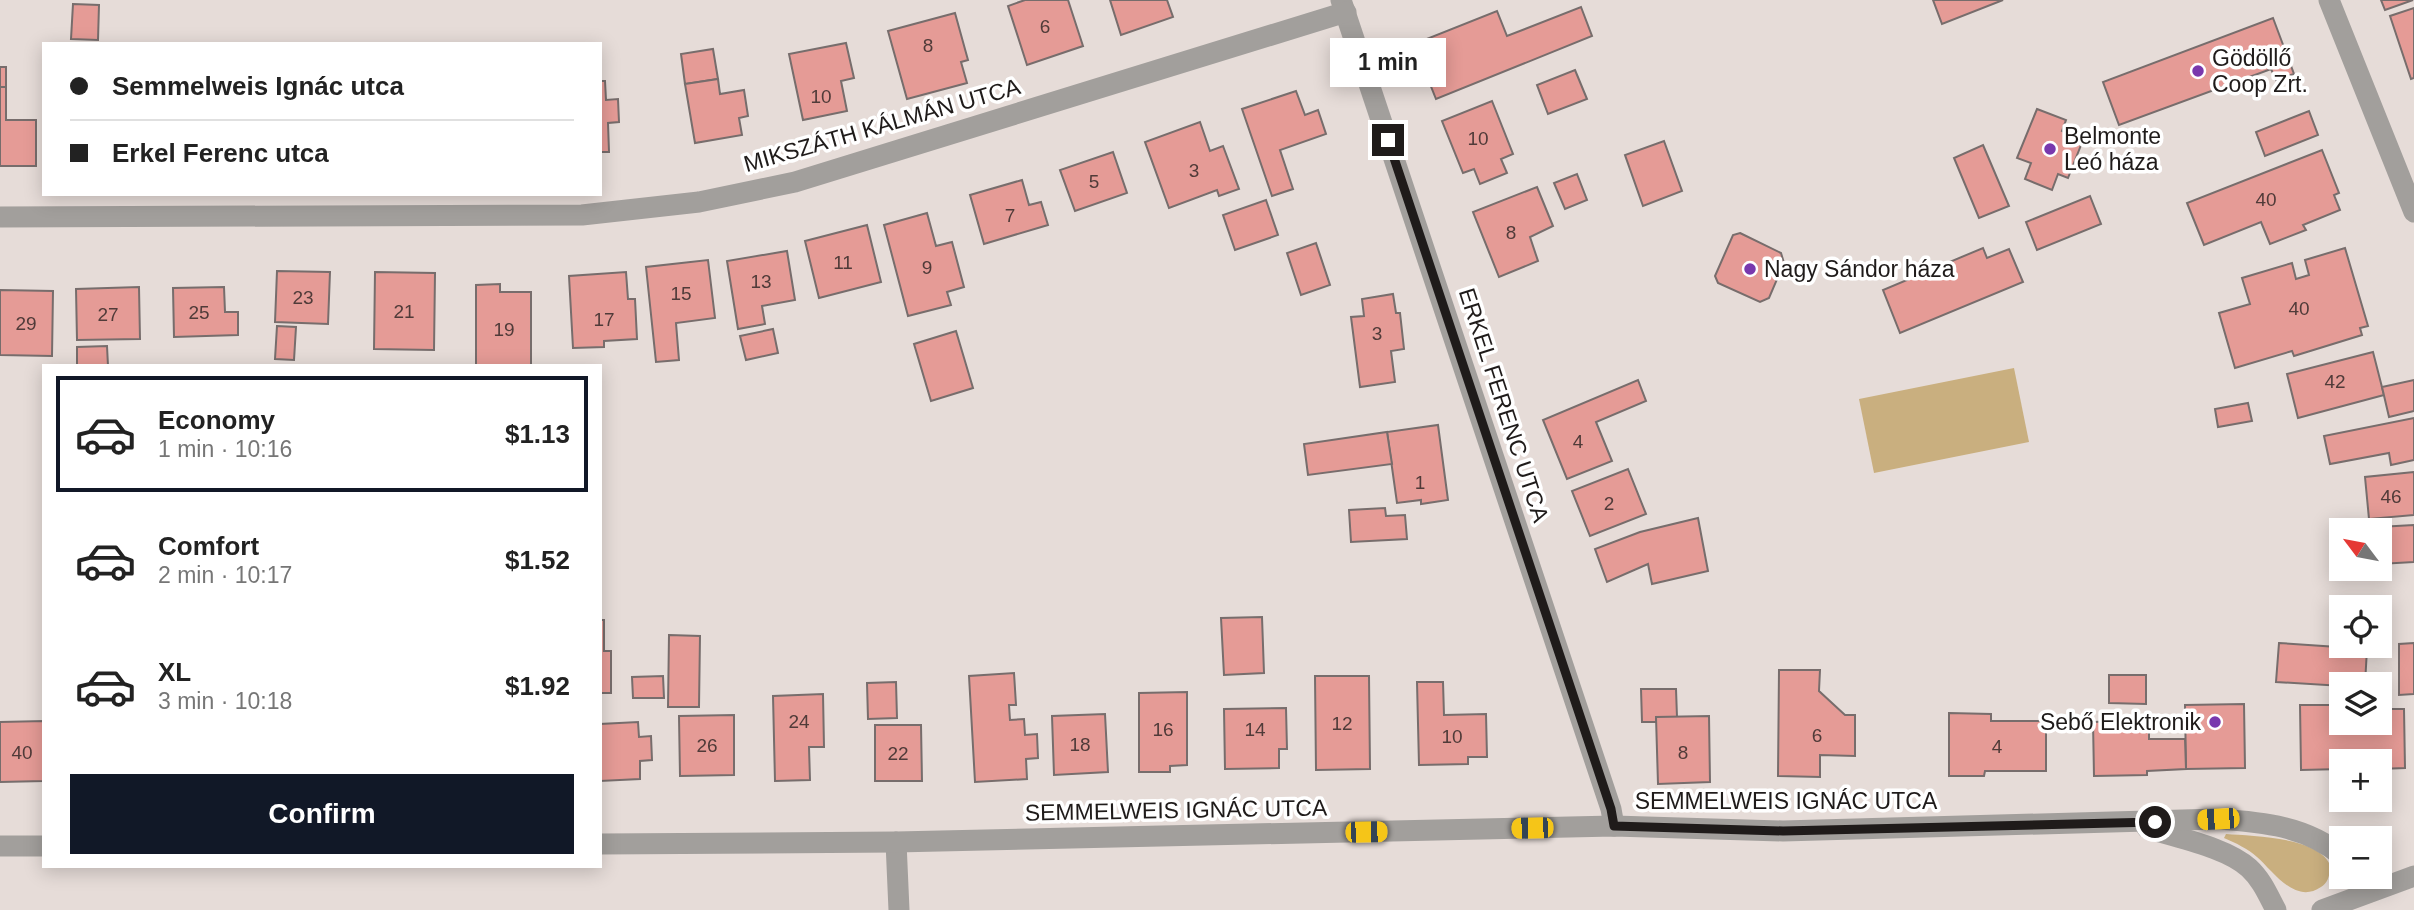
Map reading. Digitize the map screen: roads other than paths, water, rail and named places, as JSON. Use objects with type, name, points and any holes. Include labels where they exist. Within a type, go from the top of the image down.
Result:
[{"type":"street","points":[[2329,0],[2414,212]]},
{"type":"street","name":"MIKSZÁTH KÁLMÁN UTCA","points":[[0,218],[582,215],[699,202],[795,182],[1343,6]]},
{"type":"street","name":"ERKEL FERENC UTCA","points":[[1343,6],[1611,809],[1614,826]]},
{"type":"street","name":"SEMMELWEIS IGNÁC UTCA","points":[[602,844],[896,842],[1614,826],[1783,831],[2218,819],[2256,822],[2305,833],[2329,846]]},
{"type":"street","name":"SEMMELWEIS IGNÁC UTCA","points":[[2131,823],[2217,850],[2242,862],[2264,886],[2276,910]]},
{"type":"street","points":[[896,842],[899,910]]},
{"type":"street","points":[[0,846],[42,846]]},
{"type":"street","points":[[2392,880],[2414,876]]},
{"type":"street","points":[[2322,910],[2353,889]]},
{"type":"place","name":"Gödöllő Coop Zrt.","points":[[2198,71]]},
{"type":"place","name":"Belmonte Leó háza","points":[[2050,149]]},
{"type":"place","name":"Nagy Sándor háza","points":[[1750,269]]},
{"type":"place","name":"Sebő Elektronik","points":[[2215,722]]}]
